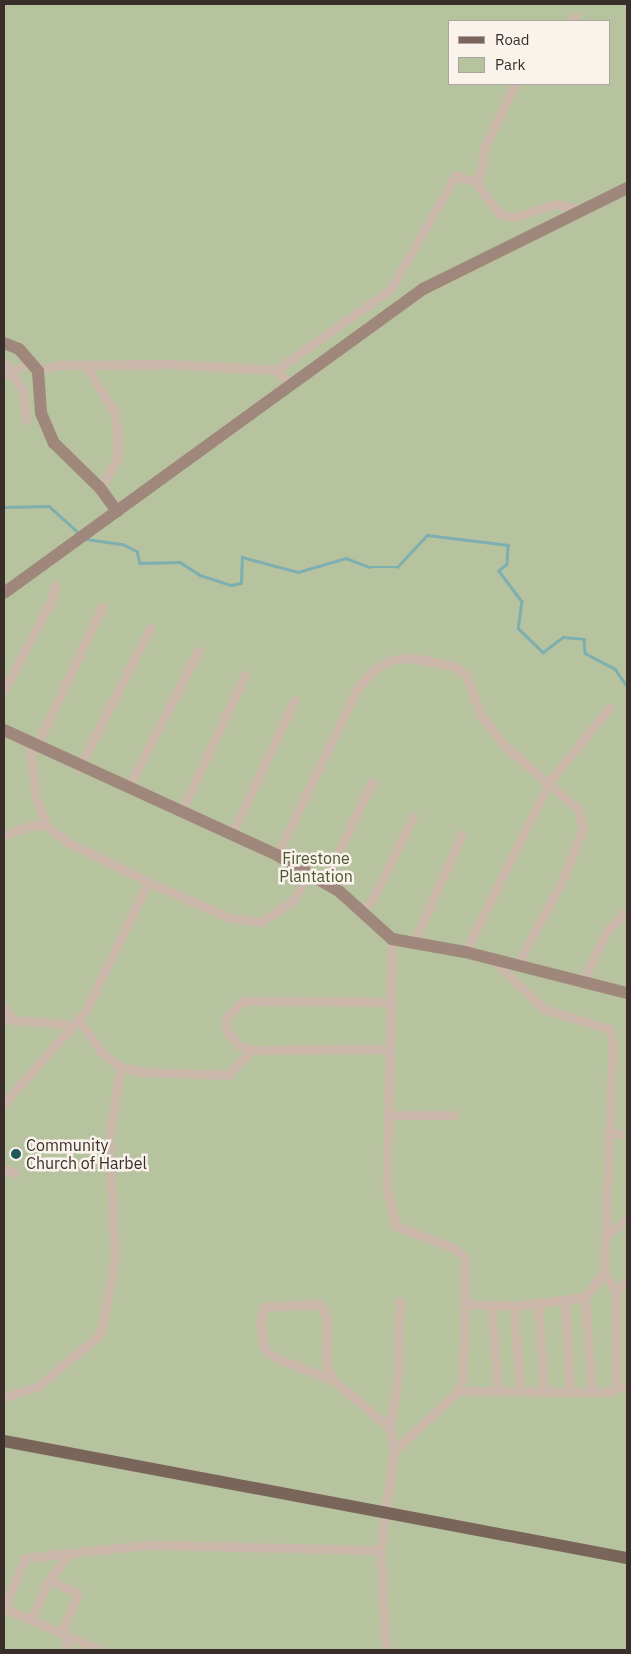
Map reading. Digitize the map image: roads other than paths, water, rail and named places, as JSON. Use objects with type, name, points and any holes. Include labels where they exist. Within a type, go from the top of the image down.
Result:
[{"type":"main road","points":[[4,1441],[99,1462],[385,1512],[627,1558]]},
{"type":"street","points":[[478,186],[485,146],[515,85]]},
{"type":"street","points":[[8,374],[35,366],[55,365],[276,370],[390,290],[455,176],[478,186],[501,215],[515,217],[556,204],[583,210]]},
{"type":"street","points":[[4,593],[423,289],[627,188]]},
{"type":"street","points":[[4,343],[35,366],[45,426],[54,443],[100,488],[117,511]]},
{"type":"street","points":[[4,363],[8,374],[23,389],[26,420]]},
{"type":"street","points":[[86,365],[115,414],[117,427],[117,459],[100,488]]},
{"type":"street","points":[[276,370],[290,385]]},
{"type":"street","points":[[4,690],[52,600],[55,585]]},
{"type":"street","points":[[102,607],[33,745],[36,798],[47,826],[69,843],[148,882],[230,918],[261,922],[294,900],[303,883],[302,870]]},
{"type":"street","points":[[79,768],[150,628]]},
{"type":"street","points":[[128,788],[198,651]]},
{"type":"street","points":[[276,855],[357,689],[372,671],[390,660],[413,658],[453,666],[466,675],[481,716],[506,748],[550,781],[578,809],[583,828],[562,883],[516,967]]},
{"type":"street","points":[[181,812],[245,675]]},
{"type":"street","points":[[232,834],[294,701]]},
{"type":"street","points":[[465,952],[550,781],[609,708]]},
{"type":"street","points":[[4,730],[79,768],[276,855],[324,882],[361,910],[392,939],[465,952],[581,984],[627,993]]},
{"type":"street","points":[[324,882],[372,782]]},
{"type":"street","points":[[361,910],[372,900],[413,817]]},
{"type":"street","points":[[4,835],[32,825],[47,826]]},
{"type":"street","points":[[413,944],[462,834]]},
{"type":"street","points":[[4,1103],[75,1022],[148,882]]},
{"type":"street","points":[[581,984],[607,931],[627,910]]},
{"type":"street","points":[[392,939],[387,1191],[396,1226],[456,1249],[465,1258],[463,1304],[464,1376],[458,1390],[394,1451]]},
{"type":"street","points":[[494,961],[544,1009],[610,1029],[609,1132],[604,1272],[616,1292],[616,1387]]},
{"type":"street","points":[[390,1049],[252,1050],[238,1045],[226,1029],[226,1018],[243,1002],[392,1002]]},
{"type":"street","points":[[4,1006],[8,1019],[75,1022],[103,1054],[120,1066],[228,1075],[252,1050]]},
{"type":"street","points":[[4,1397],[36,1387],[98,1336],[102,1326],[115,1260],[109,1139],[120,1066]]},
{"type":"street","points":[[389,1116],[453,1115]]},
{"type":"street","points":[[609,1132],[627,1135]]},
{"type":"street","points":[[4,1169],[15,1173]]},
{"type":"street","points":[[605,1236],[627,1220]]},
{"type":"street","points":[[592,1392],[585,1297],[604,1272]]},
{"type":"street","points":[[616,1292],[627,1280]]},
{"type":"street","points":[[463,1304],[514,1306],[585,1297]]},
{"type":"street","points":[[386,1650],[380,1550],[394,1451],[390,1428],[397,1384],[400,1300]]},
{"type":"street","points":[[565,1301],[570,1391]]},
{"type":"street","points":[[333,1380],[326,1364],[325,1310],[320,1304],[264,1307],[260,1324],[264,1348],[276,1358],[333,1380],[390,1428]]},
{"type":"street","points":[[538,1304],[544,1391]]},
{"type":"street","points":[[491,1305],[498,1390]]},
{"type":"street","points":[[514,1306],[520,1391]]},
{"type":"street","points":[[458,1390],[608,1392],[616,1387],[627,1389]]},
{"type":"street","points":[[100,1650],[90,1648],[62,1632],[4,1608],[25,1558],[145,1545],[380,1550]]},
{"type":"street","points":[[31,1619],[49,1580],[68,1552]]},
{"type":"street","points":[[49,1580],[78,1593],[62,1632],[69,1650]]},
{"type":"waterway","points":[[4,507],[49,506],[80,534]]},
{"type":"waterway","points":[[86,539],[123,544],[137,551],[140,563],[180,562],[200,575],[231,585],[241,583],[242,557],[298,572],[346,558],[369,567],[397,567],[427,535],[508,545],[507,564],[499,571],[522,601],[518,628],[543,652],[563,637],[584,639],[585,653],[615,669],[627,686]]},
{"type":"place","name":"Community Church of Harbel","points":[[16,1154]]},
{"type":"park label","name":"Firestone Plantation","points":[[316,867]]}]
